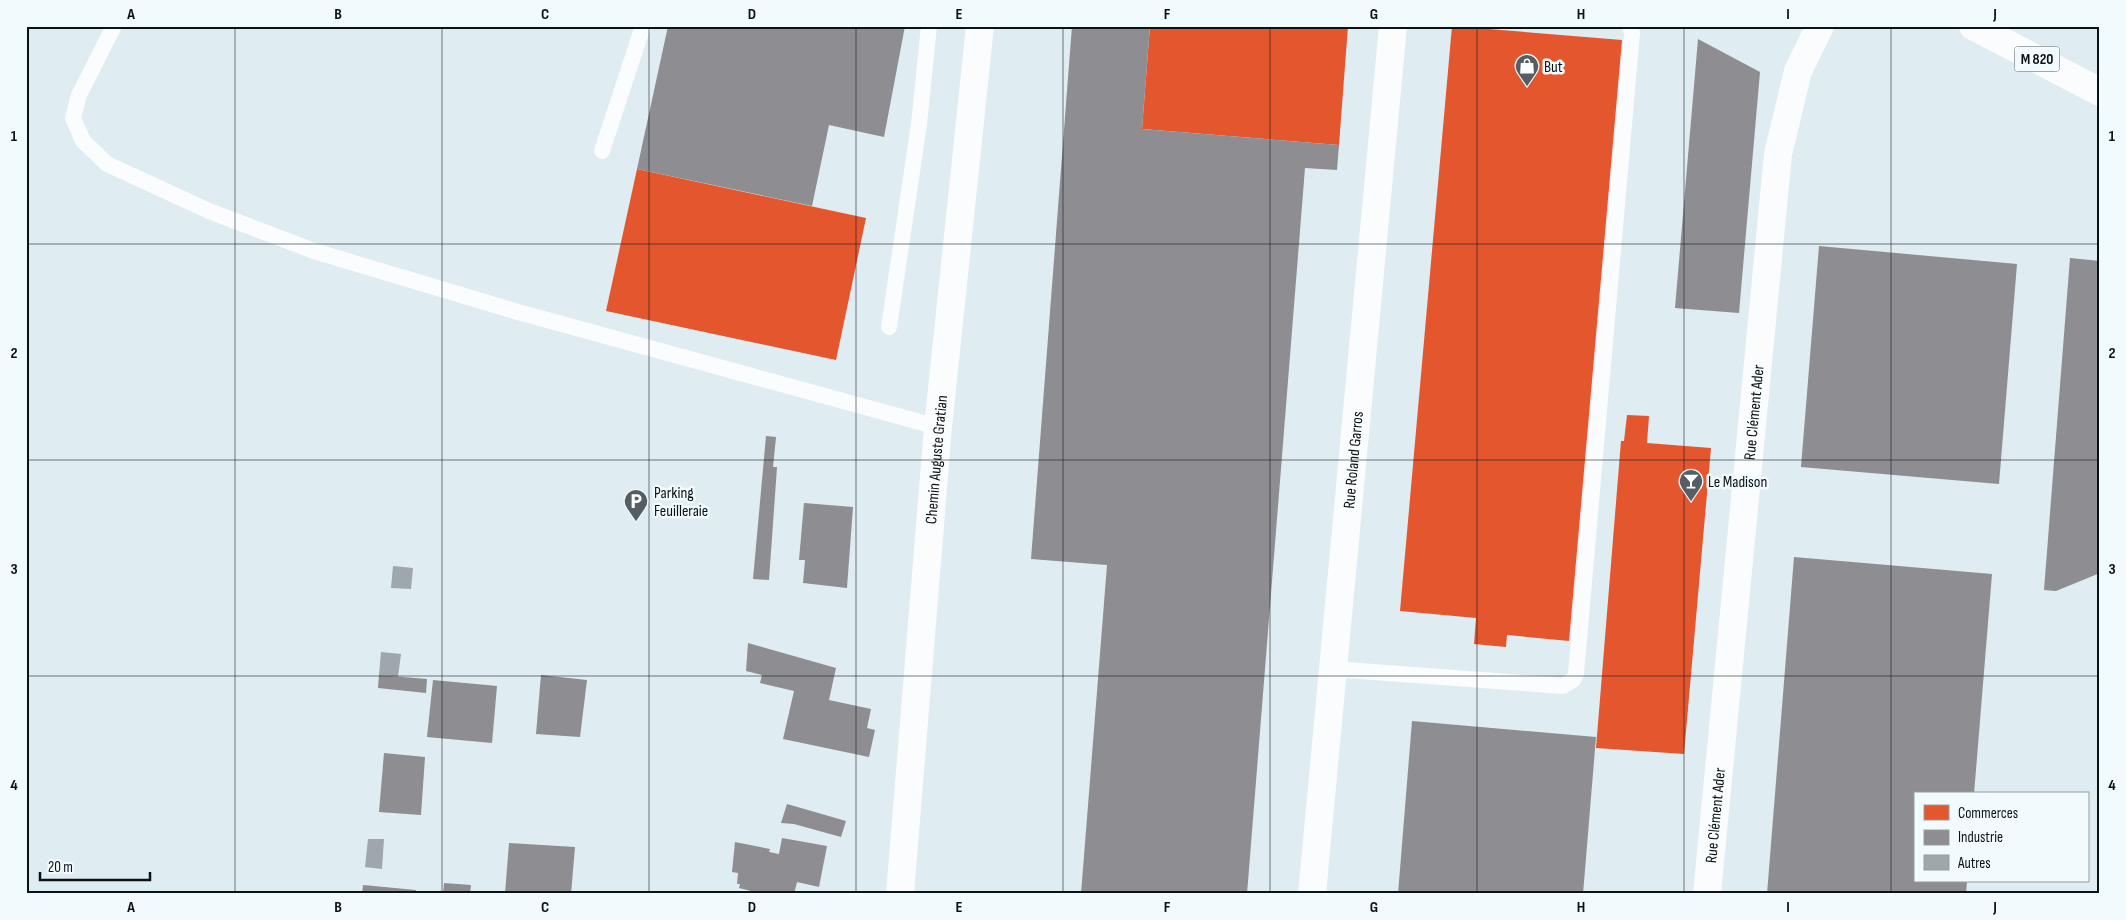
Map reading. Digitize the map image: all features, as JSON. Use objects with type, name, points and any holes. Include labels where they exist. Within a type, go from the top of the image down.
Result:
[{"type":"street","name":"Chemin Auguste Gratian","points":[[900,894],[938,427],[980,26]]},
{"type":"street","name":"Rue Roland Garros","points":[[1312,894],[1394,26]]},
{"type":"street","name":"Rue Clément Ader","points":[[1707,894],[1778,154],[1798,71],[1820,26]]},
{"type":"street","name":"M 820","points":[[1973,26],[2100,92]]},
{"type":"lane","points":[[114,26],[79,95],[73,118],[83,141],[107,164],[209,211],[314,251],[518,312],[938,427]]},
{"type":"lane","points":[[602,151],[643,26]]},
{"type":"lane","points":[[888,327],[919,124],[929,26]]},
{"type":"lane","points":[[1334,669],[1563,686],[1573,680],[1576,674],[1632,32],[1630,26]]},
{"type":"building: Commerces","points":[[1150,26],[1348,26],[1339,145],[1142,129]]},
{"type":"building: Commerces","points":[[1452,26],[1622,40],[1569,641],[1507,635],[1506,647],[1474,644],[1476,618],[1400,611]]},
{"type":"building: Commerces","points":[[637,169],[866,218],[836,360],[606,311]]},
{"type":"building: Commerces","points":[[1627,415],[1649,416],[1647,443],[1711,448],[1684,754],[1596,748],[1621,441],[1624,441]]},
{"type":"building: Industrie","points":[[668,26],[905,26],[884,137],[829,125],[812,206],[637,169]]},
{"type":"building: Industrie","points":[[1072,26],[1150,26],[1142,129],[1339,145],[1337,170],[1305,168],[1247,894],[1081,894],[1107,565],[1031,559]]},
{"type":"building: Industrie","points":[[1698,39],[1760,72],[1739,313],[1675,308]]},
{"type":"building: Industrie","points":[[1819,246],[2017,264],[1999,484],[1801,467]]},
{"type":"building: Industrie","points":[[2070,258],[2100,261],[2100,573],[2056,591],[2044,590]]},
{"type":"building: Industrie","points":[[766,436],[776,437],[773,467],[777,467],[769,580],[753,579]]},
{"type":"building: Industrie","points":[[804,503],[853,507],[847,588],[803,583],[805,560],[799,560]]},
{"type":"building: Industrie","points":[[1794,557],[1992,574],[1974,792],[1914,792],[1914,882],[1967,882],[1966,894],[1767,894]]},
{"type":"building: Industrie","points":[[748,643],[836,668],[829,700],[871,709],[867,728],[875,730],[869,757],[783,739],[794,691],[760,683],[762,675],[746,671]]},
{"type":"building: Industrie","points":[[379,675],[427,679],[426,693],[378,688]]},
{"type":"building: Industrie","points":[[541,675],[587,680],[580,737],[536,734]]},
{"type":"building: Industrie","points":[[433,680],[497,686],[492,743],[427,737]]},
{"type":"building: Industrie","points":[[1412,721],[1596,737],[1583,894],[1398,894]]},
{"type":"building: Industrie","points":[[384,753],[425,757],[421,815],[379,812]]},
{"type":"building: Industrie","points":[[787,804],[846,821],[841,837],[794,824],[781,823]]},
{"type":"building: Industrie","points":[[782,838],[827,846],[819,887],[797,882],[794,894],[763,894],[739,888],[740,884],[737,884],[738,873],[732,872],[735,842],[770,849],[769,852],[779,854]]},
{"type":"building: Industrie","points":[[509,843],[575,847],[571,894],[505,894]]},
{"type":"building: Industrie","points":[[444,883],[471,885],[470,894],[443,894]]},
{"type":"building: Industrie","points":[[363,885],[416,890],[416,894],[362,894]]},
{"type":"building: Autres","points":[[393,566],[413,568],[411,589],[391,588]]},
{"type":"building: Autres","points":[[381,652],[401,654],[398,677],[379,675]]},
{"type":"building: Autres","points":[[368,839],[384,839],[382,869],[365,867]]},
{"type":"place","name":"But","points":[[1527,87]]},
{"type":"place","name":"Le Madison","points":[[1691,502]]},
{"type":"place","name":"Parking Feuilleraie","points":[[636,522]]}]
